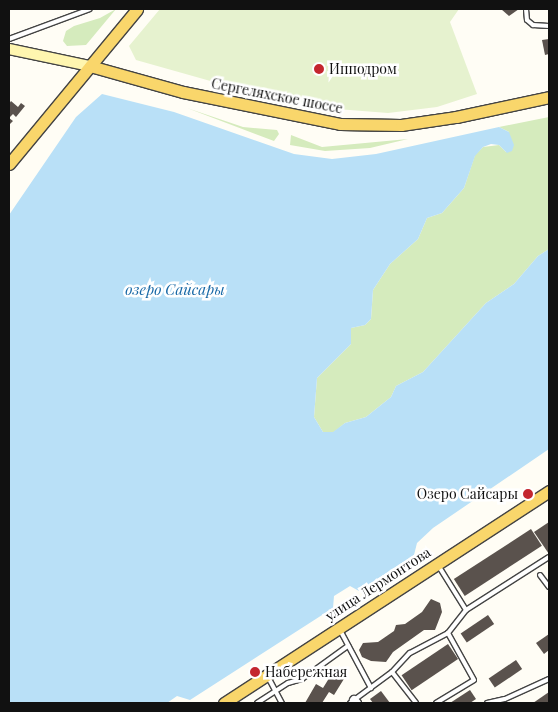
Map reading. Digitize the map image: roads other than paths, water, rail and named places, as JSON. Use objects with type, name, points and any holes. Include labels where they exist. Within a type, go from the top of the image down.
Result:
[{"type":"main road","points":[[9,164],[137,9]]},
{"type":"main road","points":[[9,49],[90,66]]},
{"type":"main road","name":"Сергеляхское шоссе","points":[[90,66],[183,92],[340,124],[401,125],[428,122],[549,97]]},
{"type":"main road","name":"улица Лермонтова","points":[[224,703],[549,491]]},
{"type":"lane","points":[[9,39],[90,9]]},
{"type":"lane","points":[[526,9],[527,20],[533,25],[549,26]]},
{"type":"lane","points":[[354,702],[392,672],[410,653],[448,633],[466,610],[549,557]]},
{"type":"lane","points":[[438,564],[466,610]]},
{"type":"lane","points":[[540,575],[549,587]]},
{"type":"lane","points":[[339,628],[371,688]]},
{"type":"lane","points":[[436,703],[474,680],[448,633]]},
{"type":"lane","points":[[258,703],[276,690],[302,679],[348,646]]},
{"type":"lane","points":[[392,672],[416,703]]},
{"type":"lane","points":[[266,675],[282,703]]},
{"type":"lane","points":[[488,703],[504,699],[549,679]]},
{"type":"water","name":"озеро Сайсары","points":[[102,94],[174,112],[294,154],[332,159],[376,154],[499,127],[509,132],[514,145],[512,151],[507,153],[499,145],[491,144],[483,147],[475,156],[464,188],[442,213],[427,218],[418,239],[390,264],[373,290],[371,319],[365,325],[351,328],[351,344],[317,378],[314,417],[323,432],[333,432],[345,423],[366,417],[391,397],[396,386],[423,372],[486,303],[514,284],[538,256],[549,249],[549,449],[433,528],[417,543],[414,555],[359,591],[350,586],[334,596],[333,608],[190,700],[177,696],[167,703],[9,703],[9,215],[76,117]]},
{"type":"place","name":"Ипподром","points":[[319,69]]},
{"type":"place","name":"Озеро Сайсары","points":[[528,494]]},
{"type":"place","name":"Набережная","points":[[255,672]]}]
